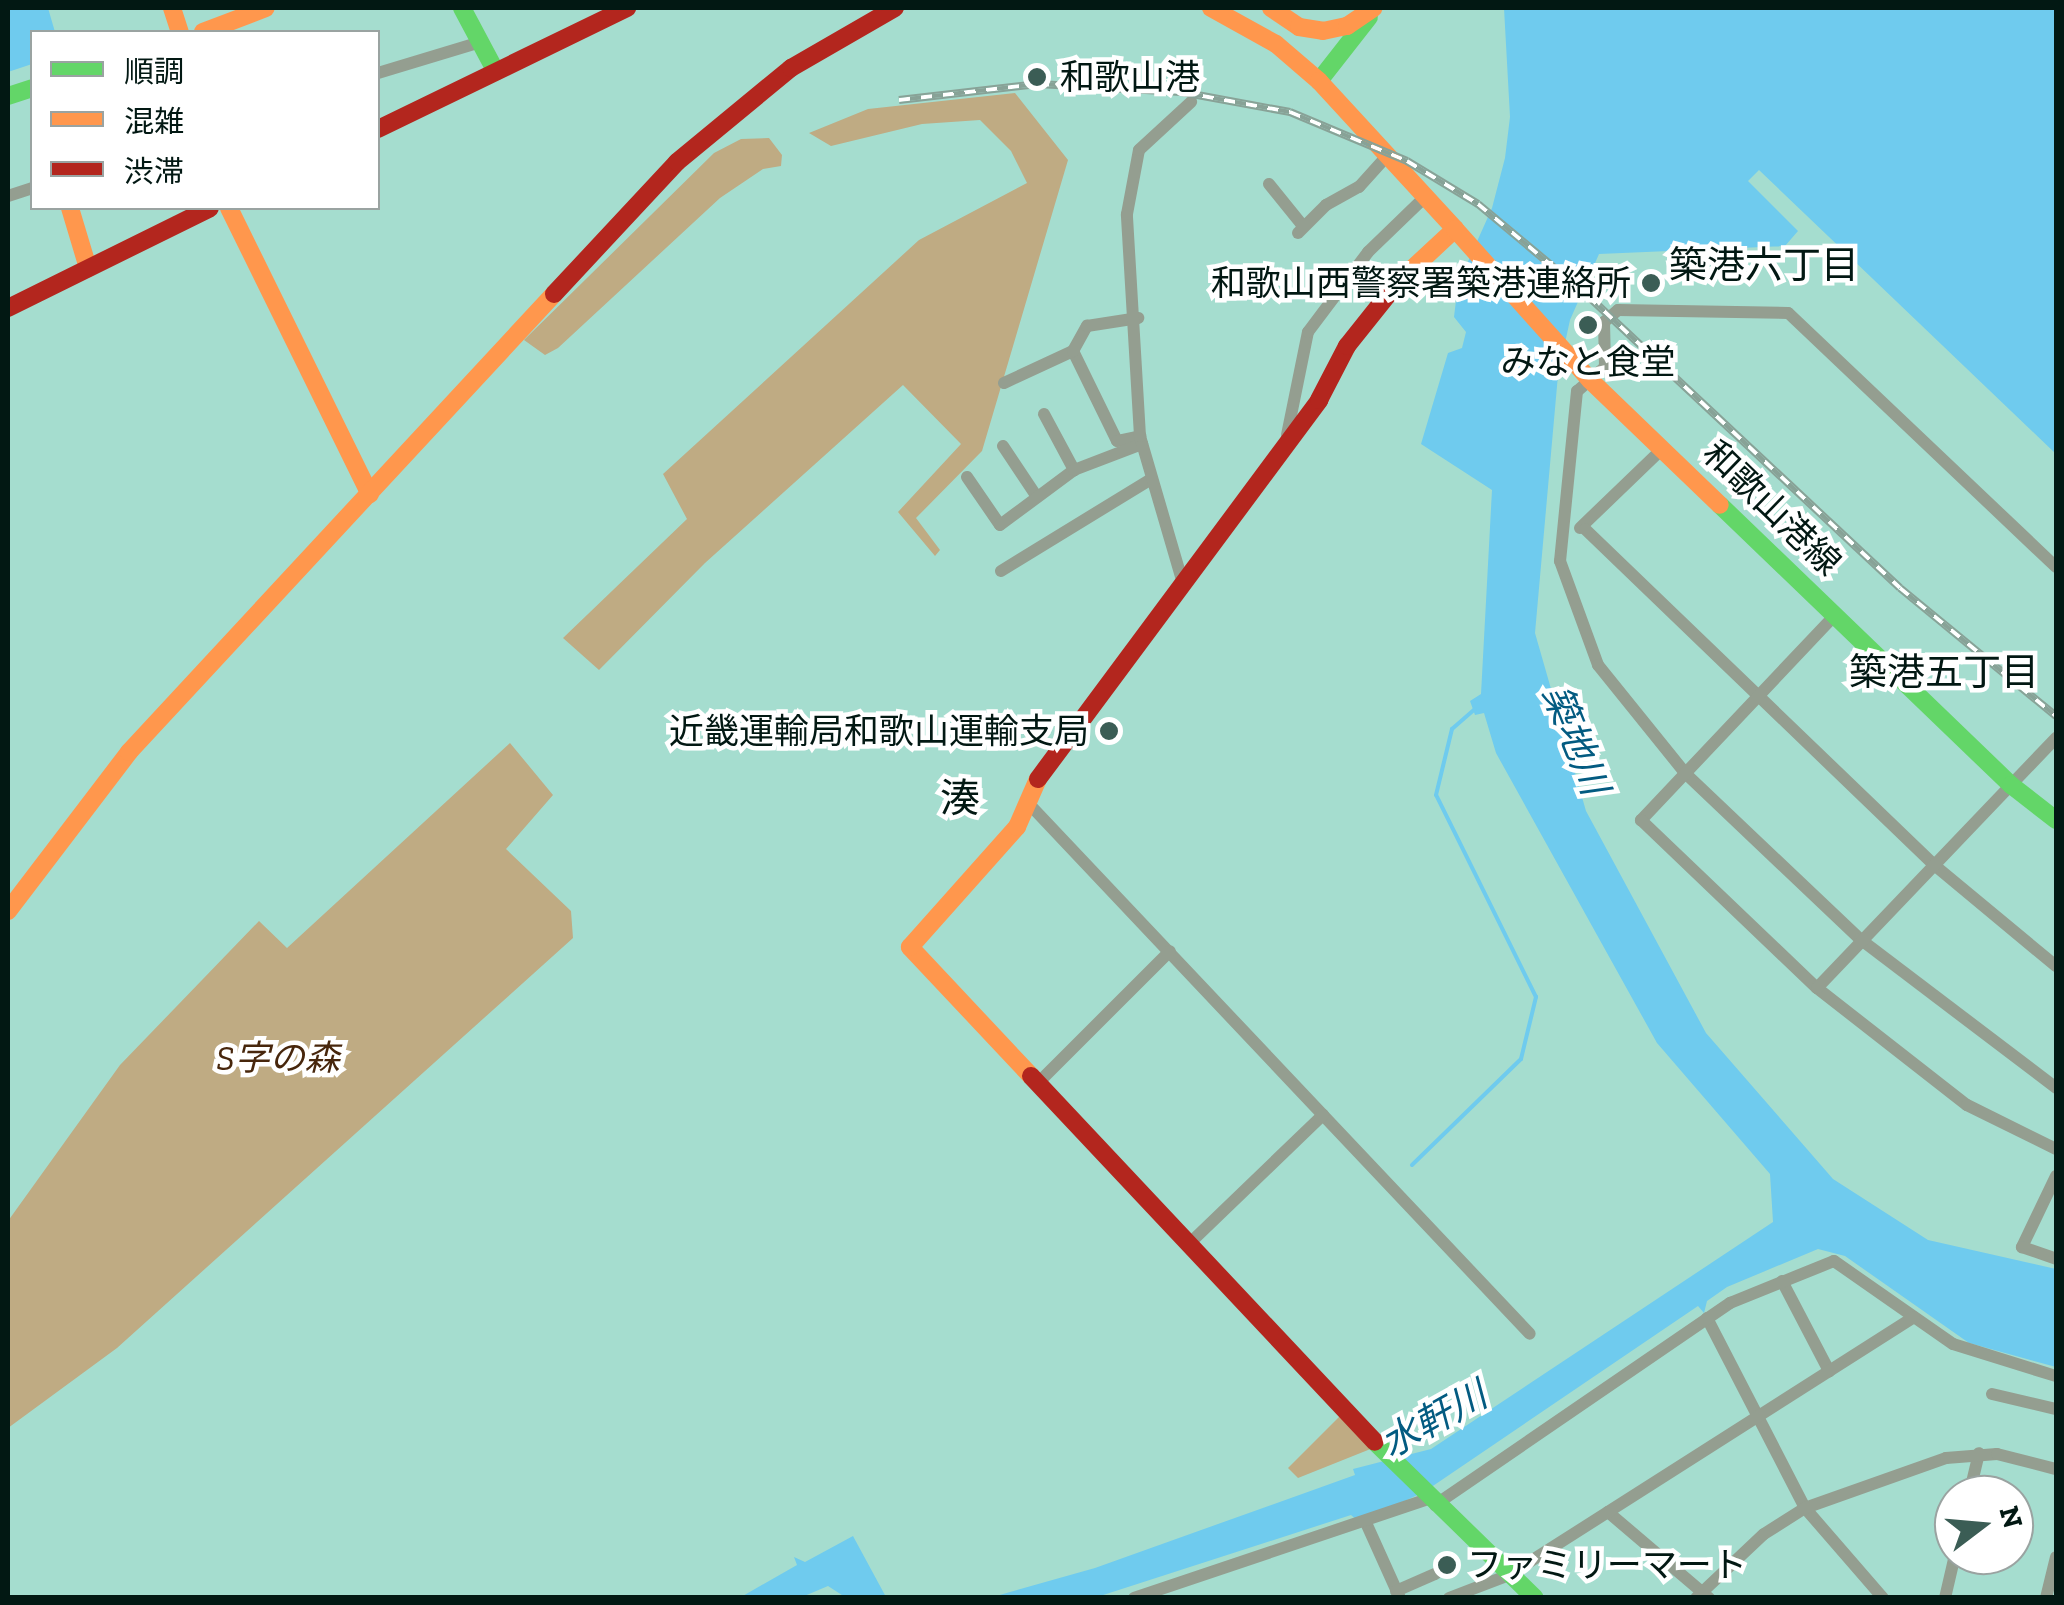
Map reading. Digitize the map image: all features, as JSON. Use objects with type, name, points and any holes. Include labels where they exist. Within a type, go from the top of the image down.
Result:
[{"type":"street","points":[[208,30],[266,8]]},
{"type":"street","points":[[462,8],[496,72]]},
{"type":"street","points":[[380,128],[626,8]]},
{"type":"street","points":[[8,910],[129,752],[697,143],[791,68],[895,8]]},
{"type":"street","name":"和歌山港線","points":[[1211,8],[1276,44],[1319,81],[1590,380],[2011,784],[2056,820]]},
{"type":"street","points":[[1271,8],[1299,27],[1323,31],[1347,26],[1374,8]]},
{"type":"street","points":[[1319,81],[1374,8]]},
{"type":"street","points":[[380,72],[480,42]]},
{"type":"street","points":[[1182,580],[1141,440],[1138,318],[1127,214],[1136,154],[1191,102]]},
{"type":"street","points":[[1268,184],[1300,230],[1360,187],[1387,156]]},
{"type":"street","points":[[1283,447],[1297,408],[1308,332],[1368,252],[1425,197]]},
{"type":"street","points":[[71,210],[88,268]]},
{"type":"street","points":[[8,308],[206,210]]},
{"type":"street","points":[[230,210],[370,494]]},
{"type":"street","points":[[1460,236],[1388,291],[1283,447],[1041,769],[1030,806],[910,946],[1192,1242],[1430,1500],[1536,1598]]},
{"type":"street","points":[[2056,567],[1788,313],[1618,310],[1604,322],[1605,367],[1577,391],[1567,525],[1560,562],[1598,665],[1685,773],[1860,940],[2056,1088]]},
{"type":"street","points":[[1004,383],[1073,350],[1087,326],[1138,318]]},
{"type":"street","points":[[1073,350],[1116,441],[1141,440]]},
{"type":"street","points":[[1044,414],[1074,470]]},
{"type":"street","points":[[967,478],[997,524],[1074,470],[1141,440]]},
{"type":"street","points":[[1003,446],[1038,497]]},
{"type":"street","points":[[1585,529],[1663,448]]},
{"type":"street","points":[[1001,570],[1152,479]]},
{"type":"street","points":[[1567,525],[1585,529],[1933,864],[2056,966]]},
{"type":"street","points":[[1836,614],[1647,810],[1644,825],[1817,988],[1967,1105],[2056,1149]]},
{"type":"street","points":[[1817,988],[2056,738]]},
{"type":"street","points":[[1030,806],[1530,1334]]},
{"type":"street","points":[[1039,1082],[1170,951]]},
{"type":"street","points":[[1192,1242],[1323,1115]]},
{"type":"street","points":[[2056,1176],[2022,1247],[2056,1258]]},
{"type":"street","points":[[1134,1598],[1366,1525],[1430,1500],[1706,1318],[1782,1281],[1844,1262],[1914,1317],[1981,1357],[2056,1376]]},
{"type":"street","points":[[1782,1281],[1829,1370]]},
{"type":"street","points":[[1449,1598],[1509,1575],[1914,1317]]},
{"type":"street","points":[[1706,1318],[1805,1508],[1883,1598]]},
{"type":"street","points":[[1992,1394],[2056,1408]]},
{"type":"street","points":[[1608,1512],[1702,1595],[1805,1508],[1946,1458],[1980,1453],[2056,1469]]},
{"type":"street","points":[[1975,1475],[1980,1453]]},
{"type":"street","points":[[1366,1525],[1398,1594],[1435,1574]]},
{"type":"street","points":[[2046,1598],[2056,1557]]},
{"type":"green space","points":[[1015,93],[1068,160],[982,451],[916,518],[940,550],[935,556],[898,512],[961,444],[903,385],[705,563],[599,670],[563,638],[687,519],[663,474],[919,240],[1027,183],[1011,151],[980,120],[922,124],[831,146],[809,133],[868,109]]},
{"type":"green space","points":[[769,138],[782,155],[781,166],[763,169],[720,198],[558,348],[545,355],[524,340],[714,153],[741,139]]},
{"type":"green space","name":"S字の森","points":[[510,743],[553,795],[506,849],[571,911],[573,938],[117,1348],[8,1428],[8,1221],[120,1065],[259,921],[287,948]]},
{"type":"green space","points":[[1340,1416],[1373,1448],[1298,1478],[1288,1468]]},
{"type":"water","points":[[8,8],[48,8],[54,30],[30,30],[30,65],[8,72]]},
{"type":"water","points":[[1504,8],[2056,8],[2056,454],[1759,170],[1748,181],[1798,231],[1785,246],[1599,254],[1570,320],[1558,375],[1535,633],[1586,811],[1706,1033],[1833,1179],[1928,1240],[2056,1269],[2056,1367],[1969,1343],[1845,1256],[1818,1249],[1727,1287],[1707,1301],[1704,1313],[1698,1306],[1424,1492],[1359,1522],[1351,1515],[1097,1597],[989,1598],[1095,1568],[1355,1475],[1353,1469],[1431,1449],[1773,1222],[1770,1174],[1657,1043],[1496,753],[1484,713],[1475,715],[1470,701],[1481,694],[1492,490],[1421,444],[1448,353],[1462,348],[1466,332],[1454,317],[1458,284],[1492,208],[1505,158],[1510,117]]},
{"type":"water","points":[[853,1536],[886,1597],[845,1597],[828,1586],[802,1597],[741,1597],[797,1565],[794,1557],[805,1562]]},
{"type":"waterway","points":[[1412,1165],[1521,1059],[1536,997],[1436,795],[1452,729],[1475,709]]},
{"type":"railway","points":[[899,100],[1038,84],[1181,92],[1290,112],[1407,161],[1478,204],[1588,296],[1900,588],[2056,716]]},
{"type":"traffic: fast","points":[[462,8],[496,72]]},
{"type":"traffic: fast","points":[[1319,81],[1369,17]]},
{"type":"traffic: fast","points":[[8,96],[30,89]]},
{"type":"traffic: fast","points":[[1720,505],[2011,785],[2056,820]]},
{"type":"traffic: fast","points":[[1375,1442],[1535,1598]]},
{"type":"traffic: slow","points":[[172,8],[179,30]]},
{"type":"traffic: slow","points":[[208,30],[266,8]]},
{"type":"traffic: slow","points":[[1211,8],[1276,44],[1319,81],[1455,229],[1398,282]]},
{"type":"traffic: slow","points":[[1271,8],[1299,27],[1323,31],[1347,26],[1374,8]]},
{"type":"traffic: slow","points":[[71,210],[88,268]]},
{"type":"traffic: slow","points":[[230,210],[370,494]]},
{"type":"traffic: slow","points":[[1455,229],[1590,380],[1720,505]]},
{"type":"traffic: slow","points":[[8,911],[129,752],[554,294]]},
{"type":"traffic: slow","points":[[1031,1076],[910,947],[1017,827],[1038,779]]},
{"type":"traffic: jam","points":[[380,128],[627,8]]},
{"type":"traffic: jam","points":[[554,294],[677,162],[791,68],[895,8]]},
{"type":"traffic: jam","points":[[8,308],[206,210]]},
{"type":"traffic: jam","points":[[1038,779],[1319,400],[1347,346],[1398,282]]},
{"type":"traffic: jam","points":[[1031,1076],[1375,1442]]},
{"type":"place","name":"和歌山港","points":[[1037,77]]},
{"type":"place","name":"和歌山西警察署築港連絡所","points":[[1651,283]]},
{"type":"place","name":"みなと食堂","points":[[1588,325]]},
{"type":"place","name":"近畿運輸局和歌山運輸支局","points":[[1109,731]]},
{"type":"place","name":"ファミリーマート","points":[[1447,1565]]},
{"type":"district","name":"築港六丁目","points":[[1764,266]]},
{"type":"district","name":"築港五丁目","points":[[1944,673]]},
{"type":"district","name":"湊","points":[[960,798]]},
{"type":"water label","name":"築地川","points":[[1575,740]]},
{"type":"water label","name":"水軒川","points":[[1434,1420]]}]
